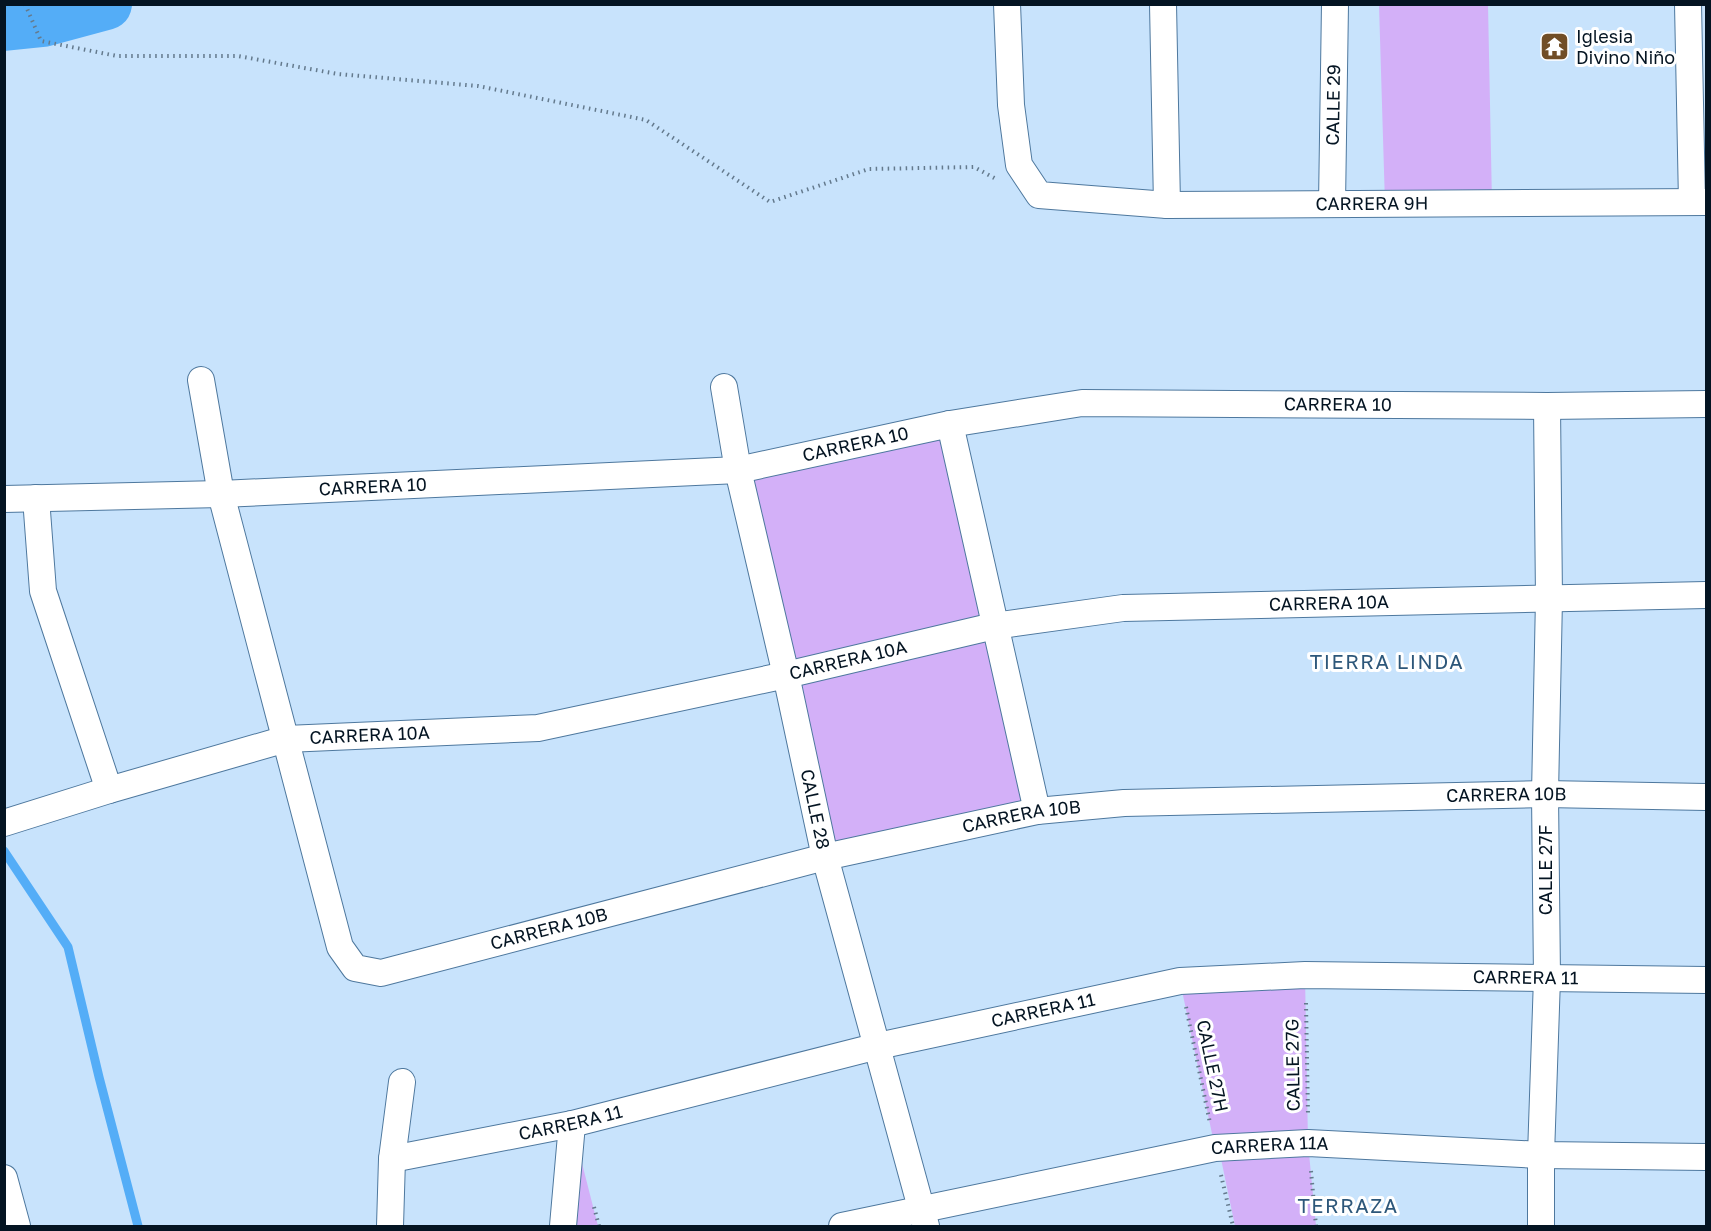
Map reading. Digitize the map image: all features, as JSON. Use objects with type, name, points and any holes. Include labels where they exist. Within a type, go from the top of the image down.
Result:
[{"type":"street","points":[[1007,4],[1011,105],[1019,165],[1039,195]]},
{"type":"street","points":[[1163,4],[1167,205]]},
{"type":"street","name":"CALLE 29","points":[[1332,204],[1335,4]]},
{"type":"street","points":[[1688,4],[1698,63],[1699,202]]},
{"type":"street","name":"CARRERA 9H","points":[[1039,195],[1167,205],[1699,202]]},
{"type":"street","points":[[201,380],[221,494],[286,740]]},
{"type":"street","name":"CALLE 28","points":[[724,387],[738,470],[786,675],[825,858],[924,1218]]},
{"type":"street","name":"CARRERA 10","points":[[4,499],[221,494],[738,470],[950,424],[1082,403],[1547,406],[1707,404]]},
{"type":"street","name":"CALLE 27F","points":[[1541,1227],[1547,978],[1545,794],[1550,598],[1547,406]]},
{"type":"street","points":[[950,424],[1037,812]]},
{"type":"street","points":[[36,498],[43,591],[109,790]]},
{"type":"street","name":"CARRERA 10A","points":[[4,823],[109,790],[286,740],[538,728],[786,675],[994,626],[1123,608],[1707,595]]},
{"type":"street","name":"CARRERA 10B","points":[[286,740],[340,947],[355,968],[381,973],[825,858],[1037,812],[1124,803],[1545,794],[1707,797]]},
{"type":"street","name":"CARRERA 11","points":[[392,1159],[572,1124],[878,1046],[1180,981],[1305,975],[1707,980]]},
{"type":"street","points":[[390,1227],[392,1159],[402,1082]]},
{"type":"street","points":[[563,1227],[572,1124]]},
{"type":"street","name":"CARRERA 11A","points":[[842,1227],[924,1218],[1215,1148],[1308,1143],[1541,1155],[1707,1157]]},
{"type":"street","points":[[4,1178],[17,1227]]},
{"type":"path","points":[[25,7],[41,41],[117,56],[237,56],[338,74],[478,86],[646,120],[770,201],[869,169],[974,167],[1010,187],[1039,195]]},
{"type":"path","name":"CALLE 27G","points":[[1305,975],[1308,1143],[1316,1227]]},
{"type":"path","name":"CALLE 27H","points":[[1180,981],[1233,1227]]},
{"type":"shaded area","points":[[1379,5],[1488,5],[1492,203],[1385,204]]},
{"type":"shaded area","points":[[950,424],[1037,811],[825,857],[738,470]]},
{"type":"shaded area","points":[[1305,975],[1308,1143],[1316,1226],[1235,1226],[1220,1154],[1215,1148],[1180,981]]},
{"type":"shaded area","points":[[572,1124],[598,1226],[563,1226]]},
{"type":"waterway","points":[[4,25],[43,21],[106,4]]},
{"type":"waterway","points":[[4,851],[68,947],[138,1226]]},
{"type":"place","name":"Iglesia Divino Niño","points":[[1555,47]]},
{"type":"district","name":"TIERRA LINDA","points":[[1387,662]]},
{"type":"district","name":"TERRAZA","points":[[1348,1206]]}]
